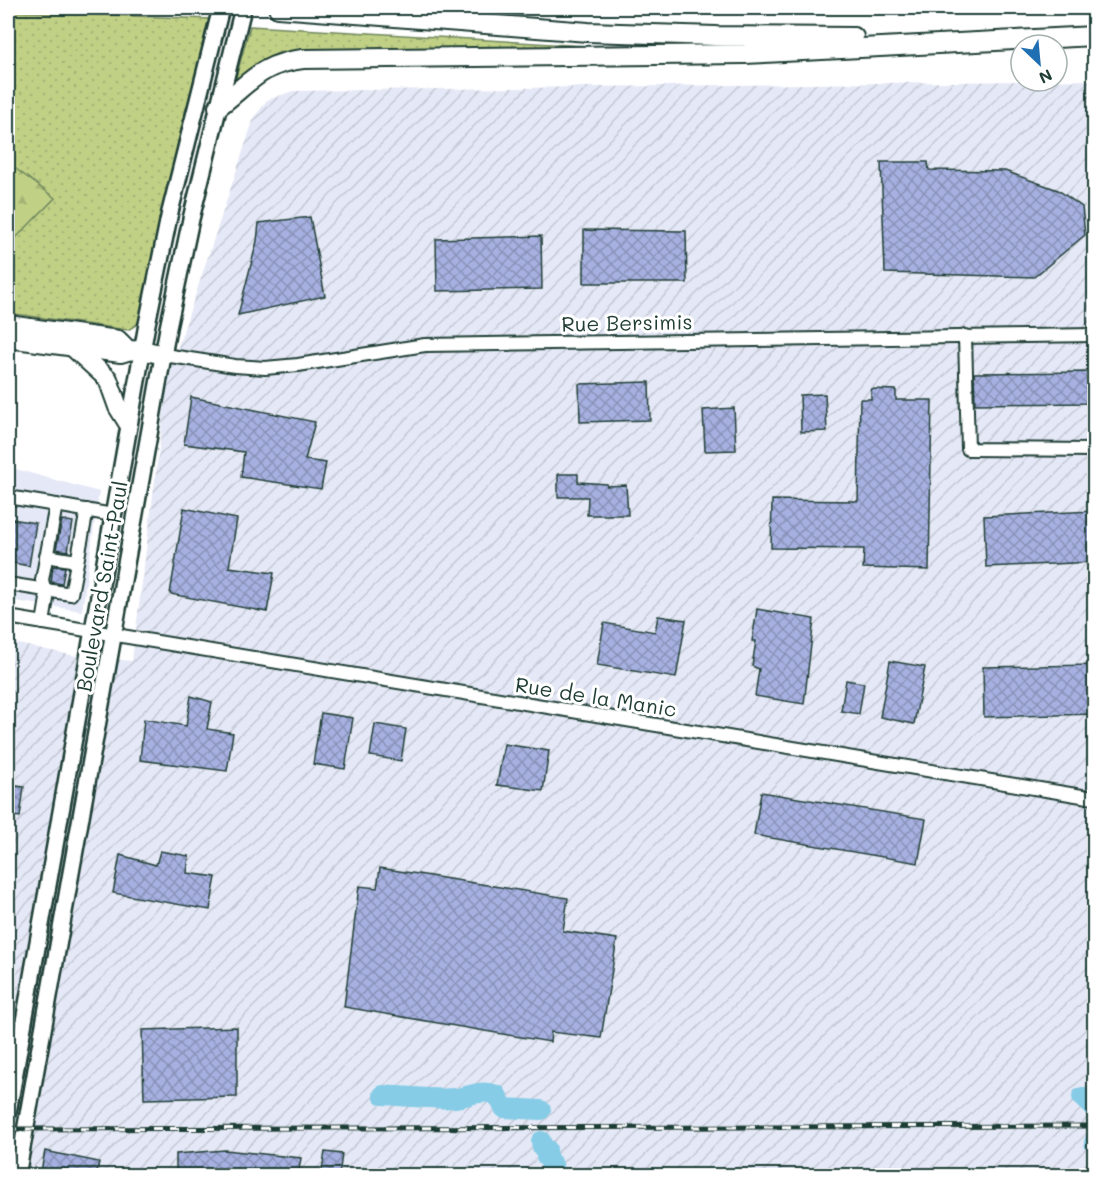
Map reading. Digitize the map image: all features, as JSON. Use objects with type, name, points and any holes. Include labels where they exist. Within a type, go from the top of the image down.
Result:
[{"type":"highway","points":[[278,8],[504,27],[672,35],[1095,36]]},
{"type":"highway","points":[[218,107],[239,92],[261,71],[279,63],[303,59],[745,54],[1095,36]]},
{"type":"highway","points":[[8,325],[118,340],[135,350],[164,355]]},
{"type":"highway","points":[[8,338],[121,353],[135,350]]},
{"type":"highway","points":[[74,348],[108,380],[118,407],[128,423]]},
{"type":"main road","name":"Boulevard Saint-Paul","points":[[8,1112],[128,423],[135,350],[221,8]]},
{"type":"main road","name":"Boulevard Saint-Paul","points":[[16,1176],[183,252],[243,8]]},
{"type":"street","name":"Rue Bersimis","points":[[164,355],[235,366],[265,368],[425,345],[1095,335]]},
{"type":"street","points":[[965,336],[968,449],[1095,450]]},
{"type":"street","points":[[8,497],[112,515]]},
{"type":"street","points":[[43,623],[47,598],[42,580],[56,505]]},
{"type":"street","points":[[8,584],[71,594],[87,510]]},
{"type":"street","points":[[46,556],[77,561]]},
{"type":"street","name":"Rue de la Manic","points":[[8,617],[1095,798]]},
{"type":"shaded area","points":[[1069,80],[1094,80],[1094,1175],[8,1175],[8,642],[76,656],[132,661],[168,377],[254,118],[267,100],[293,91],[1009,81],[1009,93],[1069,93]]},
{"type":"shaded area","points":[[8,467],[99,492],[82,611],[8,600]]},
{"type":"green space","points":[[8,11],[211,19],[184,117],[140,319],[128,330],[8,313]]},
{"type":"green space","points":[[250,26],[654,50],[288,53],[266,60],[235,81]]},
{"type":"green space","points":[[8,163],[55,198],[8,246]]},
{"type":"building","points":[[881,162],[928,162],[929,170],[1005,171],[1058,190],[1082,207],[1085,235],[1034,277],[885,273]]},
{"type":"building","points":[[310,217],[325,296],[238,315],[257,241],[259,223]]},
{"type":"building","points":[[584,230],[686,231],[687,283],[584,283]]},
{"type":"building","points":[[541,236],[542,289],[437,291],[436,239]]},
{"type":"building","points":[[1095,372],[1095,403],[975,404],[974,373]]},
{"type":"building","points":[[649,382],[650,420],[580,422],[579,384]]},
{"type":"building","points":[[871,389],[896,390],[896,400],[932,400],[929,570],[863,568],[864,549],[771,548],[772,500],[858,501],[860,399],[871,399]]},
{"type":"building","points":[[825,394],[827,431],[801,432],[800,395]]},
{"type":"building","points":[[191,397],[315,422],[305,460],[326,463],[321,489],[241,477],[244,452],[184,444]]},
{"type":"building","points":[[734,408],[736,450],[705,451],[703,410]]},
{"type":"building","points":[[558,474],[578,474],[578,482],[607,484],[607,486],[626,485],[628,515],[587,515],[588,497],[558,497]]},
{"type":"building","points":[[184,508],[237,519],[229,567],[274,573],[267,612],[170,594]]},
{"type":"building","points":[[1095,511],[1095,562],[986,567],[984,516]]},
{"type":"building","points":[[12,519],[36,523],[29,566],[8,562]]},
{"type":"building","points":[[62,520],[73,522],[68,551],[56,549]]},
{"type":"building","points":[[53,566],[65,567],[62,584],[51,582]]},
{"type":"building","points":[[757,609],[814,619],[804,704],[755,696],[759,669],[752,666],[756,641],[752,641]]},
{"type":"building","points":[[658,616],[686,620],[676,678],[597,665],[604,623],[655,632]]},
{"type":"building","points":[[890,661],[925,667],[914,724],[880,717]]},
{"type":"building","points":[[1095,665],[1095,714],[984,717],[983,667]]},
{"type":"building","points":[[846,680],[864,683],[859,714],[841,711]]},
{"type":"building","points":[[191,696],[212,702],[207,729],[233,733],[227,771],[140,760],[144,719],[186,726]]},
{"type":"building","points":[[321,713],[353,718],[345,769],[313,764]]},
{"type":"building","points":[[375,724],[406,729],[401,761],[370,756]]},
{"type":"building","points":[[504,744],[549,751],[543,791],[497,785]]},
{"type":"building","points":[[8,785],[24,787],[20,817],[8,815]]},
{"type":"building","points":[[761,792],[926,819],[918,863],[754,835]]},
{"type":"building","points":[[160,851],[189,856],[187,873],[216,877],[210,910],[113,893],[120,855],[156,865]]},
{"type":"building","points":[[380,868],[568,898],[563,931],[617,939],[601,1038],[551,1032],[550,1042],[344,1007],[359,886],[377,888]]},
{"type":"building","points":[[237,1027],[237,1097],[144,1099],[142,1030]]},
{"type":"building","points":[[225,1150],[301,1158],[298,1176],[176,1176],[176,1154]]},
{"type":"building","points":[[45,1151],[99,1162],[96,1176],[40,1176]]},
{"type":"building","points":[[325,1152],[342,1154],[339,1176],[321,1176]]},
{"type":"waterway","points":[[383,1095],[455,1098],[485,1093],[497,1095],[504,1108],[541,1110]]},
{"type":"waterway","points":[[1082,1097],[1094,1108]]},
{"type":"waterway","points":[[541,1141],[542,1147],[547,1149],[546,1157],[553,1165],[550,1170],[557,1176]]},
{"type":"railway","points":[[8,1129],[1094,1126]]}]
